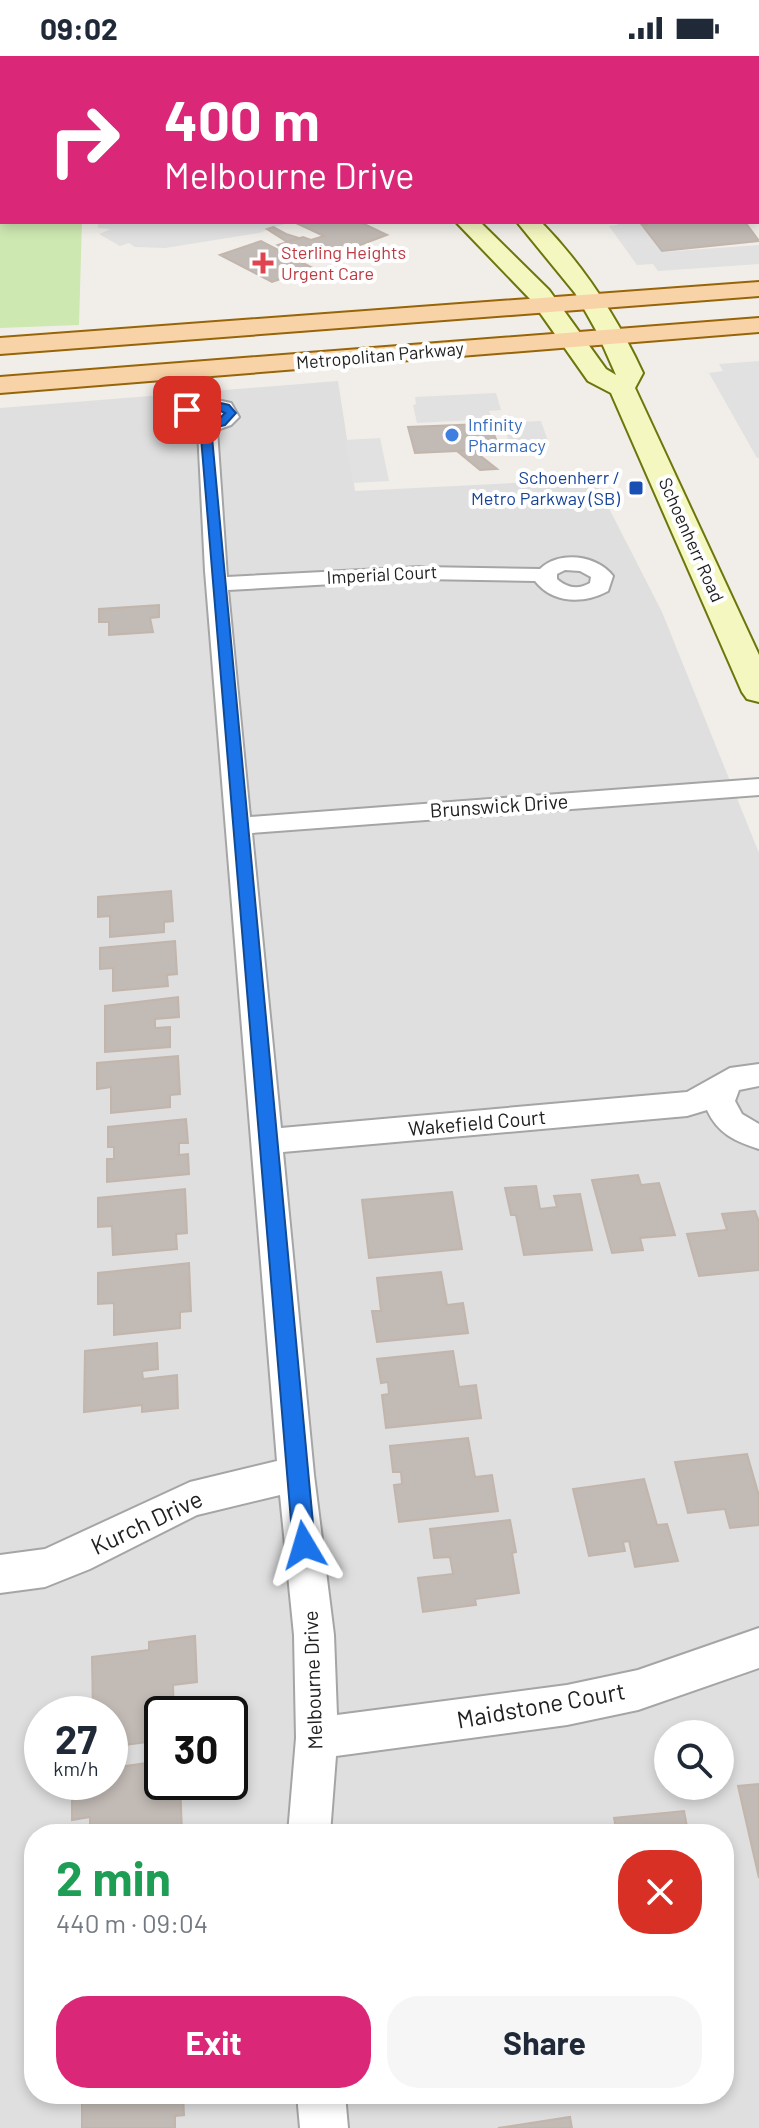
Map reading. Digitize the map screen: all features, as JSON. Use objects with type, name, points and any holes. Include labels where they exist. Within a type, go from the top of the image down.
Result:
[{"type":"main road","name":"Schoenherr Road","points":[[471,224],[549,305],[597,375],[622,388],[759,692]]},
{"type":"main road","points":[[480,224],[497,227],[521,224]]},
{"type":"main road","name":"Schoenherr Road","points":[[530,224],[595,302],[615,337],[630,373],[622,388]]},
{"type":"main road","points":[[481,311],[511,296],[519,286],[521,274]]},
{"type":"main road","name":"Metropolitan Parkway","points":[[0,346],[759,289]]},
{"type":"main road","name":"Metropolitan Parkway","points":[[0,385],[759,325]]},
{"type":"main road","points":[[60,381],[48,371],[49,363],[76,342]]},
{"type":"street","name":"Melbourne Drive","points":[[207,425],[218,584],[296,1475],[314,1635],[317,1738],[310,1824]]},
{"type":"street","name":"Imperial Court","points":[[218,584],[433,572],[546,575]]},
{"type":"street","name":"Brunswick Drive","points":[[239,826],[759,787]]},
{"type":"street","name":"Wakefield Court","points":[[267,1141],[687,1104],[707,1098],[735,1077],[759,1075]]},
{"type":"street","points":[[725,1084],[718,1104],[731,1125]]},
{"type":"street","points":[[687,1104],[759,1137]]},
{"type":"street","name":"Kurch Drive","points":[[0,1574],[45,1568],[77,1556],[190,1499],[253,1482],[296,1475]]},
{"type":"street","name":"Maidstone Court","points":[[317,1738],[567,1705],[638,1690],[759,1648]]},
{"type":"street","points":[[322,2104],[324,2128]]},
{"type":"shaded area","points":[[98,224],[284,224],[259,233],[165,248],[135,247],[129,243],[120,246],[99,234],[111,229],[98,228]]},
{"type":"shaded area","points":[[641,224],[662,252],[759,245],[759,264],[658,271],[653,264],[637,265],[609,226]]},
{"type":"shaded area","points":[[759,361],[757,458],[709,373],[723,371],[719,364]]},
{"type":"shaded area","points":[[338,381],[355,491],[594,479],[662,612],[759,853],[759,2128],[0,2128],[0,408]]},
{"type":"shaded area","points":[[496,393],[501,410],[489,411],[492,419],[417,423],[413,405],[416,404],[415,397]]},
{"type":"shaded area","points":[[541,421],[549,444],[510,446],[503,423]]},
{"type":"shaded area","points":[[380,438],[389,481],[353,483],[345,440]]},
{"type":"green space","points":[[0,224],[82,224],[79,325],[0,328]]},
{"type":"building","points":[[298,224],[364,224],[387,235],[360,245],[330,250],[335,252],[311,261],[305,258],[297,260],[313,268],[272,282],[220,255],[261,241],[278,250],[284,248],[278,245],[303,237],[311,240],[324,236]]},
{"type":"building","points":[[746,224],[759,241],[662,251],[642,225]]},
{"type":"building","points":[[273,227],[299,238],[287,242],[267,229]]},
{"type":"building","name":"Infinity Pharmacy","points":[[483,424],[491,427],[500,449],[415,453],[408,427]]},
{"type":"building","points":[[473,450],[497,469],[480,470],[457,451]]},
{"type":"building","points":[[159,605],[159,617],[150,618],[153,632],[109,635],[109,622],[99,622],[99,609]]},
{"type":"building","points":[[171,891],[173,921],[164,922],[164,932],[110,937],[110,916],[98,917],[98,897]]},
{"type":"building","points":[[175,941],[177,974],[167,975],[168,986],[113,991],[113,968],[100,969],[100,948]]},
{"type":"building","points":[[178,997],[179,1017],[155,1019],[155,1028],[170,1027],[170,1047],[105,1052],[105,1006]]},
{"type":"building","points":[[178,1056],[180,1094],[170,1095],[170,1107],[111,1113],[111,1087],[97,1089],[97,1063]]},
{"type":"building","points":[[186,1119],[188,1143],[179,1143],[179,1155],[188,1154],[189,1174],[107,1182],[107,1159],[114,1159],[114,1147],[108,1147],[108,1127]]},
{"type":"building","points":[[638,1175],[641,1185],[659,1183],[675,1235],[640,1238],[643,1250],[612,1253],[592,1180]]},
{"type":"building","points":[[536,1186],[540,1209],[557,1207],[554,1196],[580,1194],[592,1250],[524,1255],[516,1215],[511,1215],[505,1188]]},
{"type":"building","points":[[185,1189],[187,1233],[176,1234],[177,1249],[113,1255],[112,1226],[98,1227],[98,1198]]},
{"type":"building","points":[[452,1192],[462,1249],[369,1258],[362,1200]]},
{"type":"building","points":[[755,1211],[759,1222],[759,1270],[699,1276],[687,1234],[727,1230],[722,1214]]},
{"type":"building","points":[[189,1263],[191,1311],[180,1312],[180,1328],[114,1335],[114,1303],[98,1304],[98,1273]]},
{"type":"building","points":[[441,1272],[447,1305],[463,1303],[468,1333],[377,1342],[372,1311],[381,1311],[377,1278]]},
{"type":"building","points":[[157,1343],[158,1369],[142,1371],[143,1379],[177,1375],[178,1408],[142,1412],[142,1405],[84,1412],[85,1351]]},
{"type":"building","points":[[453,1351],[459,1387],[476,1385],[481,1418],[386,1428],[382,1395],[389,1394],[388,1382],[381,1383],[377,1359]]},
{"type":"building","points":[[468,1438],[475,1477],[492,1475],[498,1511],[399,1522],[394,1485],[402,1484],[401,1472],[393,1472],[390,1446]]},
{"type":"building","points":[[747,1454],[759,1496],[759,1525],[730,1528],[725,1509],[688,1513],[675,1462]]},
{"type":"building","points":[[644,1479],[657,1525],[667,1524],[678,1561],[635,1567],[629,1541],[623,1542],[625,1551],[589,1556],[573,1489]]},
{"type":"building","points":[[510,1520],[519,1593],[475,1599],[476,1605],[423,1612],[418,1578],[453,1574],[450,1557],[434,1558],[430,1529]]},
{"type":"building","points":[[195,1636],[197,1682],[173,1685],[173,1696],[144,1696],[144,1742],[128,1745],[128,1696],[93,1696],[92,1657],[149,1650],[149,1642]]},
{"type":"building","points":[[144,1763],[144,1800],[181,1800],[182,1824],[90,1824],[90,1817],[72,1820],[72,1800],[128,1800],[128,1766]]},
{"type":"building","points":[[759,1784],[759,1878],[738,1786]]},
{"type":"building","points":[[684,1811],[686,1824],[615,1824],[614,1818]]},
{"type":"building","points":[[82,2104],[183,2104],[184,2115],[175,2116],[175,2128],[82,2128]]},
{"type":"building","points":[[570,2117],[572,2128],[498,2128]]},
{"type":"place","name":"Sterling Heights Urgent Care","points":[[263,263]]},
{"type":"place","name":"Infinity Pharmacy","points":[[452,435]]},
{"type":"place","name":"Schoenherr / Metro Parkway (SB)","points":[[636,488]]},
{"type":"route","points":[[187,410],[212,404],[225,407],[231,413],[221,423],[207,425],[206,437],[304,1545]]}]
